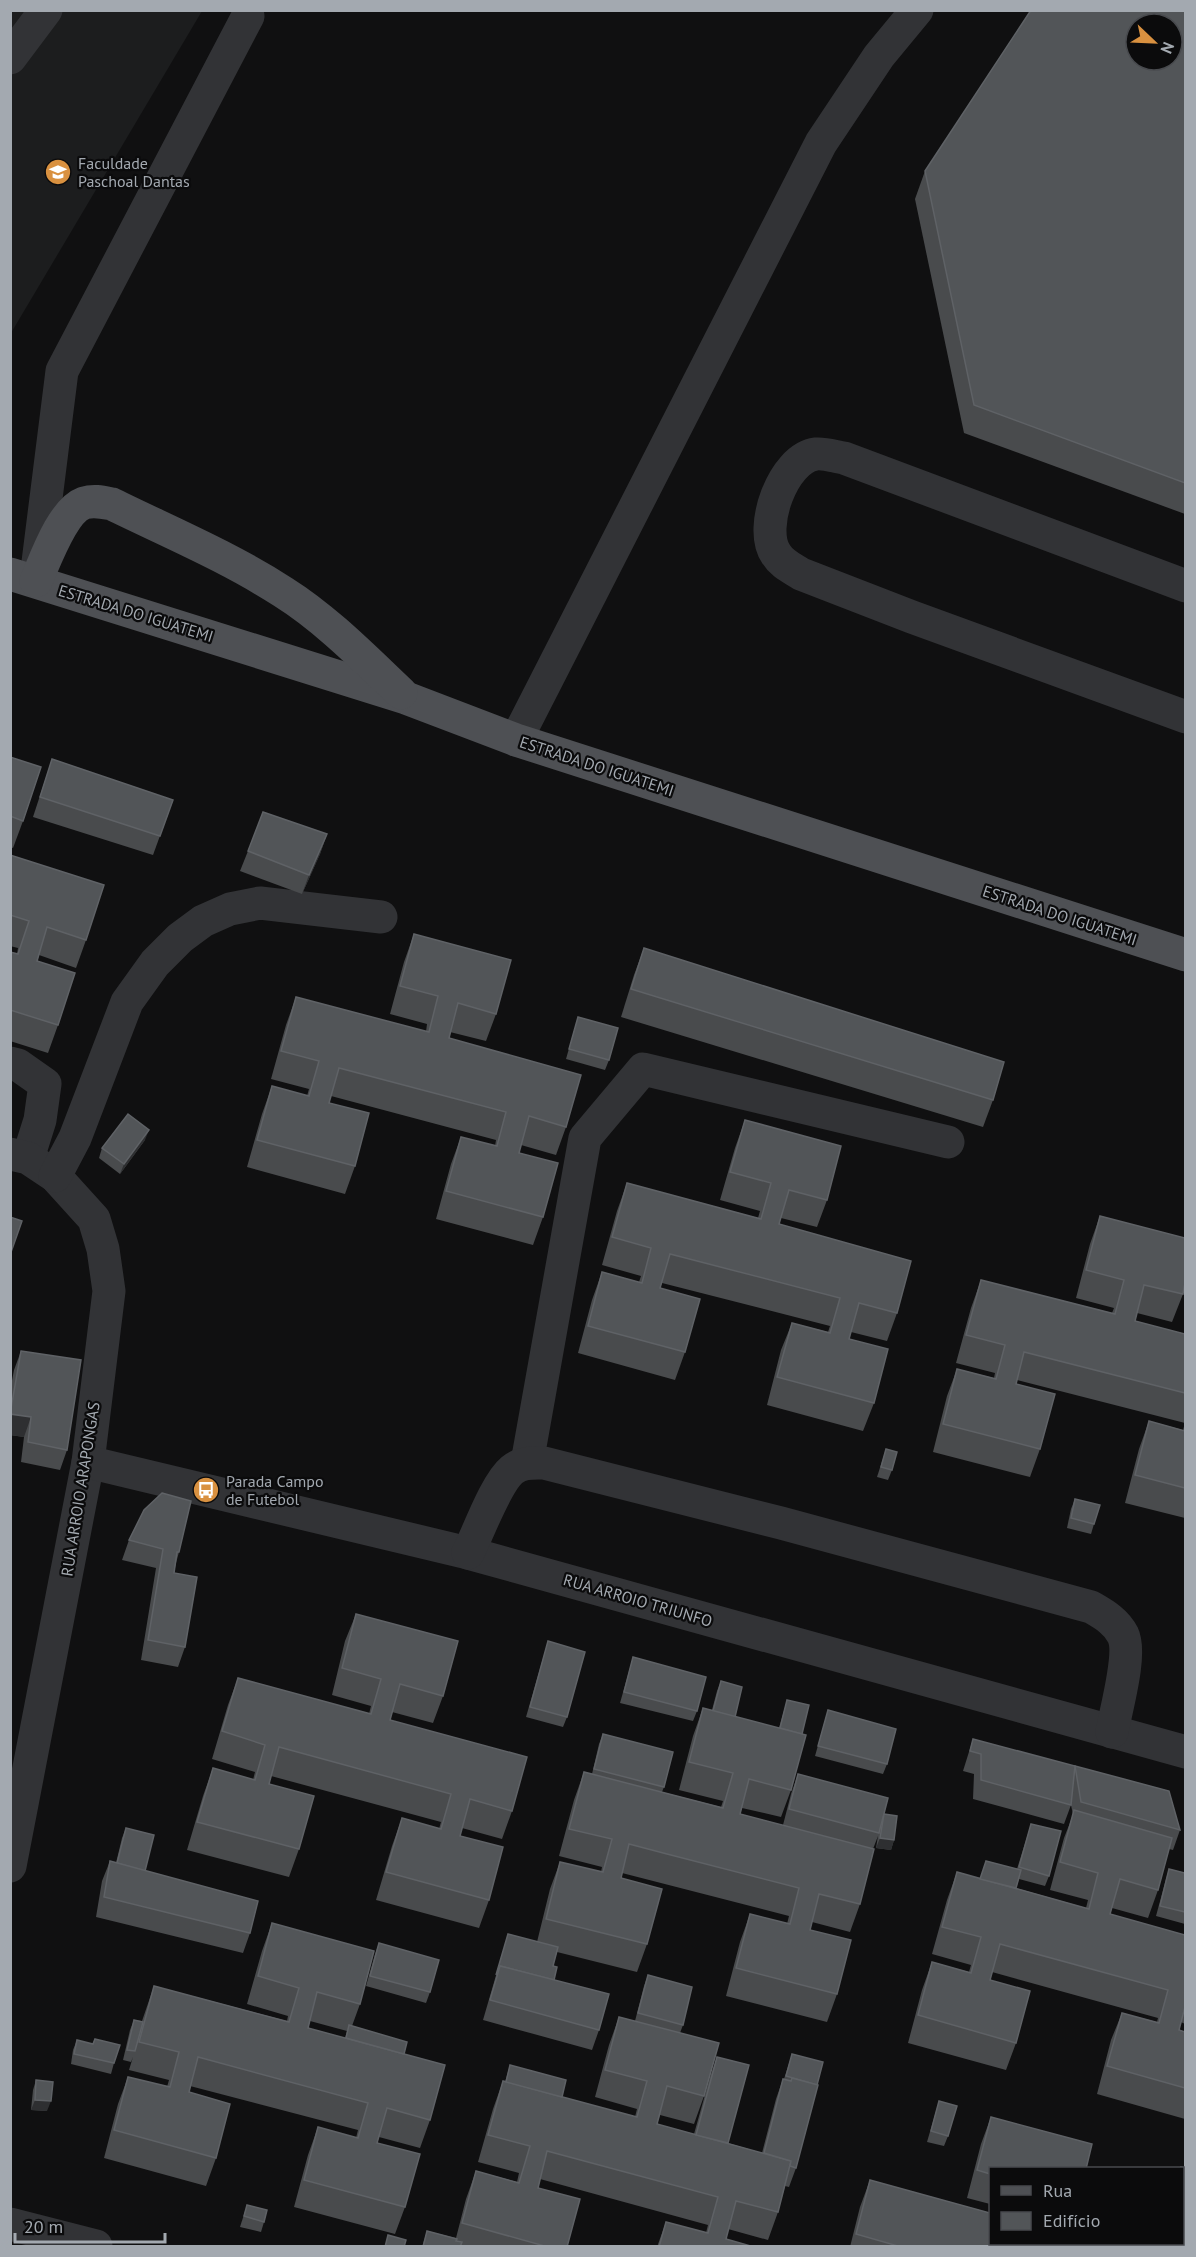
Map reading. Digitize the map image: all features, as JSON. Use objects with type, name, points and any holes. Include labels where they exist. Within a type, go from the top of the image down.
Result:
[{"type":"main road","points":[[23,578],[72,511],[82,503],[97,500],[112,504],[223,557],[284,592],[346,641],[406,698]]},
{"type":"main road","name":"ESTRADA DO IGUATEMI","points":[[23,578],[406,698],[516,740],[1185,955]]},
{"type":"street","points":[[10,58],[46,10]]},
{"type":"street","points":[[516,740],[822,142],[879,57],[917,10]]},
{"type":"street","points":[[23,578],[62,371],[248,16]]},
{"type":"street","points":[[1185,586],[844,458],[816,454],[797,462],[783,480],[770,520],[770,539],[775,553],[785,564],[801,574],[1185,717]]},
{"type":"street","points":[[55,1176],[75,1138],[127,1002],[155,963],[180,938],[203,921],[230,909],[260,903],[381,917]]},
{"type":"street","points":[[10,1063],[18,1065],[45,1084],[40,1120],[19,1156]]},
{"type":"street","points":[[527,1463],[585,1138],[643,1069],[948,1142]]},
{"type":"street","name":"RUA ARROIO ARAPONGAS","points":[[10,1866],[88,1462],[109,1291],[103,1249],[94,1218],[55,1176],[19,1156]]},
{"type":"street","name":"RUA ARROIO TRIUNFO","points":[[88,1462],[468,1553],[1185,1752]]},
{"type":"street","points":[[468,1553],[504,1479],[513,1469],[527,1463],[543,1463],[781,1523],[1091,1607],[1110,1618],[1123,1635],[1127,1652],[1112,1732]]},
{"type":"street","points":[[10,2224],[96,2247]]},
{"type":"shaded area","name":"Faculdade Paschoal Dantas","points":[[11,11],[202,11],[11,333]]},
{"type":"building","points":[[1031,10],[1185,10],[1185,483],[974,405],[925,171]]},
{"type":"building","points":[[10,757],[41,767],[23,821],[10,816]]},
{"type":"building","points":[[52,759],[173,800],[160,836],[40,797]]},
{"type":"building","points":[[263,812],[327,834],[309,875],[248,851]]},
{"type":"building","points":[[10,855],[104,885],[86,940],[47,927],[37,961],[75,973],[58,1025],[10,1010],[10,952],[18,954],[29,921],[10,915]]},
{"type":"building","points":[[414,934],[511,960],[496,1014],[458,1003],[449,1038],[581,1075],[566,1127],[529,1116],[519,1153],[558,1163],[543,1217],[446,1191],[461,1137],[497,1146],[506,1112],[339,1068],[329,1103],[369,1113],[355,1166],[257,1140],[272,1086],[309,1096],[319,1061],[281,1051],[296,997],[429,1032],[438,996],[400,986]]},
{"type":"building","points":[[644,948],[1004,1062],[993,1100],[631,989]]},
{"type":"building","points":[[578,1017],[618,1028],[609,1060],[569,1049]]},
{"type":"building","points":[[128,1114],[149,1130],[124,1164],[102,1148]]},
{"type":"building","points":[[745,1120],[841,1146],[827,1200],[789,1190],[779,1224],[911,1261],[897,1313],[859,1303],[849,1339],[888,1349],[874,1403],[777,1377],[792,1323],[830,1333],[840,1298],[670,1254],[660,1288],[700,1299],[685,1352],[588,1326],[602,1272],[642,1283],[651,1248],[612,1237],[627,1183],[761,1219],[771,1183],[730,1172]]},
{"type":"building","points":[[1100,1216],[1185,1238],[1183,1294],[1144,1285],[1135,1321],[1185,1334],[1185,1393],[1024,1352],[1016,1384],[1055,1394],[1040,1449],[943,1424],[957,1369],[996,1379],[1005,1345],[966,1335],[981,1280],[1115,1314],[1124,1280],[1086,1270]]},
{"type":"building","points":[[10,1217],[22,1221],[10,1255]]},
{"type":"building","points":[[21,1351],[81,1360],[67,1450],[28,1442],[31,1417],[10,1414]]},
{"type":"building","points":[[1149,1421],[1185,1431],[1185,1488],[1135,1475]]},
{"type":"building","points":[[886,1449],[897,1452],[892,1470],[881,1467]]},
{"type":"building","points":[[162,1493],[191,1501],[179,1552],[177,1552],[174,1573],[197,1577],[185,1647],[148,1640],[163,1549],[129,1540],[144,1510]]},
{"type":"building","points":[[1075,1499],[1100,1505],[1094,1524],[1071,1518]]},
{"type":"building","points":[[356,1614],[458,1641],[443,1696],[400,1684],[390,1720],[527,1757],[512,1811],[470,1799],[460,1836],[503,1847],[489,1900],[386,1872],[402,1818],[441,1829],[451,1794],[279,1747],[269,1784],[314,1796],[299,1849],[197,1822],[213,1768],[255,1780],[265,1745],[222,1731],[238,1678],[371,1714],[381,1679],[342,1668]]},
{"type":"building","points":[[548,1641],[585,1652],[567,1717],[530,1707]]},
{"type":"building","points":[[633,1657],[706,1677],[697,1711],[624,1692]]},
{"type":"building","points":[[721,1681],[742,1687],[735,1717],[713,1711]]},
{"type":"building","points":[[787,1700],[809,1705],[802,1734],[780,1728]]},
{"type":"building","points":[[703,1708],[806,1735],[791,1790],[749,1779],[740,1814],[874,1849],[860,1904],[819,1894],[810,1930],[851,1940],[837,1994],[736,1968],[750,1914],[790,1924],[799,1888],[629,1844],[621,1878],[662,1889],[647,1944],[546,1919],[560,1862],[603,1872],[612,1839],[569,1829],[584,1772],[723,1808],[733,1773],[689,1762]]},
{"type":"building","points":[[828,1710],[896,1729],[887,1764],[818,1746]]},
{"type":"building","points":[[603,1734],[673,1752],[664,1787],[594,1769]]},
{"type":"building","points":[[973,1739],[1075,1766],[1071,1805],[981,1780],[981,1754],[970,1751]]},
{"type":"building","points":[[1075,1766],[1169,1791],[1180,1830],[1081,1802]]},
{"type":"building","points":[[798,1774],[888,1798],[879,1833],[789,1809]]},
{"type":"building","points":[[1074,1810],[1172,1838],[1158,1890],[1120,1879],[1110,1914],[1185,1935],[1185,2007],[1179,2030],[1185,2032],[1185,2088],[1107,2066],[1122,2013],[1159,2023],[1168,1990],[1000,1944],[990,1980],[1030,1991],[1016,2043],[918,2015],[932,1962],[971,1973],[981,1937],[942,1927],[957,1872],[1089,1909],[1098,1873],[1060,1862]]},
{"type":"building","points":[[884,1814],[897,1816],[894,1840],[880,1838]]},
{"type":"building","points":[[1031,1824],[1061,1831],[1049,1876],[1019,1867]]},
{"type":"building","points":[[126,1828],[154,1835],[145,1871],[117,1863]]},
{"type":"building","points":[[110,1861],[258,1901],[250,1933],[104,1897]]},
{"type":"building","points":[[986,1861],[1021,1870],[1016,1888],[980,1879]]},
{"type":"building","points":[[1169,1869],[1185,1873],[1185,1912],[1160,1906]]},
{"type":"building","points":[[272,1923],[374,1951],[360,2004],[317,1992],[308,2028],[445,2065],[430,2120],[387,2108],[377,2143],[420,2154],[405,2207],[304,2180],[318,2127],[358,2138],[368,2103],[198,2057],[189,2092],[230,2104],[216,2158],[114,2130],[128,2077],[170,2087],[179,2052],[139,2042],[154,1986],[289,2022],[299,1988],[258,1976]]},
{"type":"building","points":[[508,1934],[558,1947],[553,1966],[557,1967],[554,1980],[500,1966],[496,1975]]},
{"type":"building","points":[[379,1943],[439,1960],[430,1992],[370,1976]]},
{"type":"building","points":[[500,1966],[609,1994],[599,2030],[490,2000]]},
{"type":"building","points":[[648,1975],[692,1987],[683,2025],[638,2013]]},
{"type":"building","points":[[619,2017],[719,2043],[704,2096],[667,2086],[657,2124],[791,2161],[778,2212],[736,2201],[726,2239],[754,2247],[659,2247],[666,2222],[708,2233],[718,2197],[547,2151],[538,2188],[580,2199],[567,2247],[548,2247],[462,2223],[476,2171],[519,2183],[530,2146],[488,2135],[503,2081],[637,2117],[647,2081],[605,2070]]},
{"type":"building","points":[[134,2020],[143,2022],[135,2051],[127,2050]]},
{"type":"building","points":[[349,2025],[407,2042],[404,2054],[346,2038]]},
{"type":"building","points":[[95,2039],[120,2045],[114,2063],[74,2054],[77,2040],[93,2044]]},
{"type":"building","points":[[792,2054],[823,2062],[817,2085],[786,2076]]},
{"type":"building","points":[[717,2057],[749,2065],[728,2143],[696,2135]]},
{"type":"building","points":[[510,2065],[566,2080],[562,2097],[506,2082]]},
{"type":"building","points":[[792,2078],[818,2085],[796,2168],[790,2166],[791,2161],[764,2153],[783,2079],[791,2081]]},
{"type":"building","points":[[36,2080],[53,2082],[51,2101],[35,2100]]},
{"type":"building","points":[[939,2101],[957,2106],[948,2136],[931,2131]]},
{"type":"building","points":[[991,2117],[1092,2144],[1086,2167],[989,2167],[989,2174],[977,2170]]},
{"type":"building","points":[[1184,2168],[1185,2168],[1185,2247],[1178,2245],[1184,2245]]},
{"type":"building","points":[[870,2180],[989,2213],[989,2245],[1108,2245],[1115,2247],[898,2247],[856,2234]]},
{"type":"building","points":[[247,2205],[267,2210],[264,2222],[244,2216]]},
{"type":"building","points":[[427,2231],[462,2242],[460,2247],[423,2247]]},
{"type":"building","points":[[388,2235],[406,2240],[404,2247],[385,2247]]},
{"type":"place","name":"Faculdade Paschoal Dantas","points":[[58,172]]},
{"type":"place","name":"Parada Campo de Futebol","points":[[206,1490]]}]
